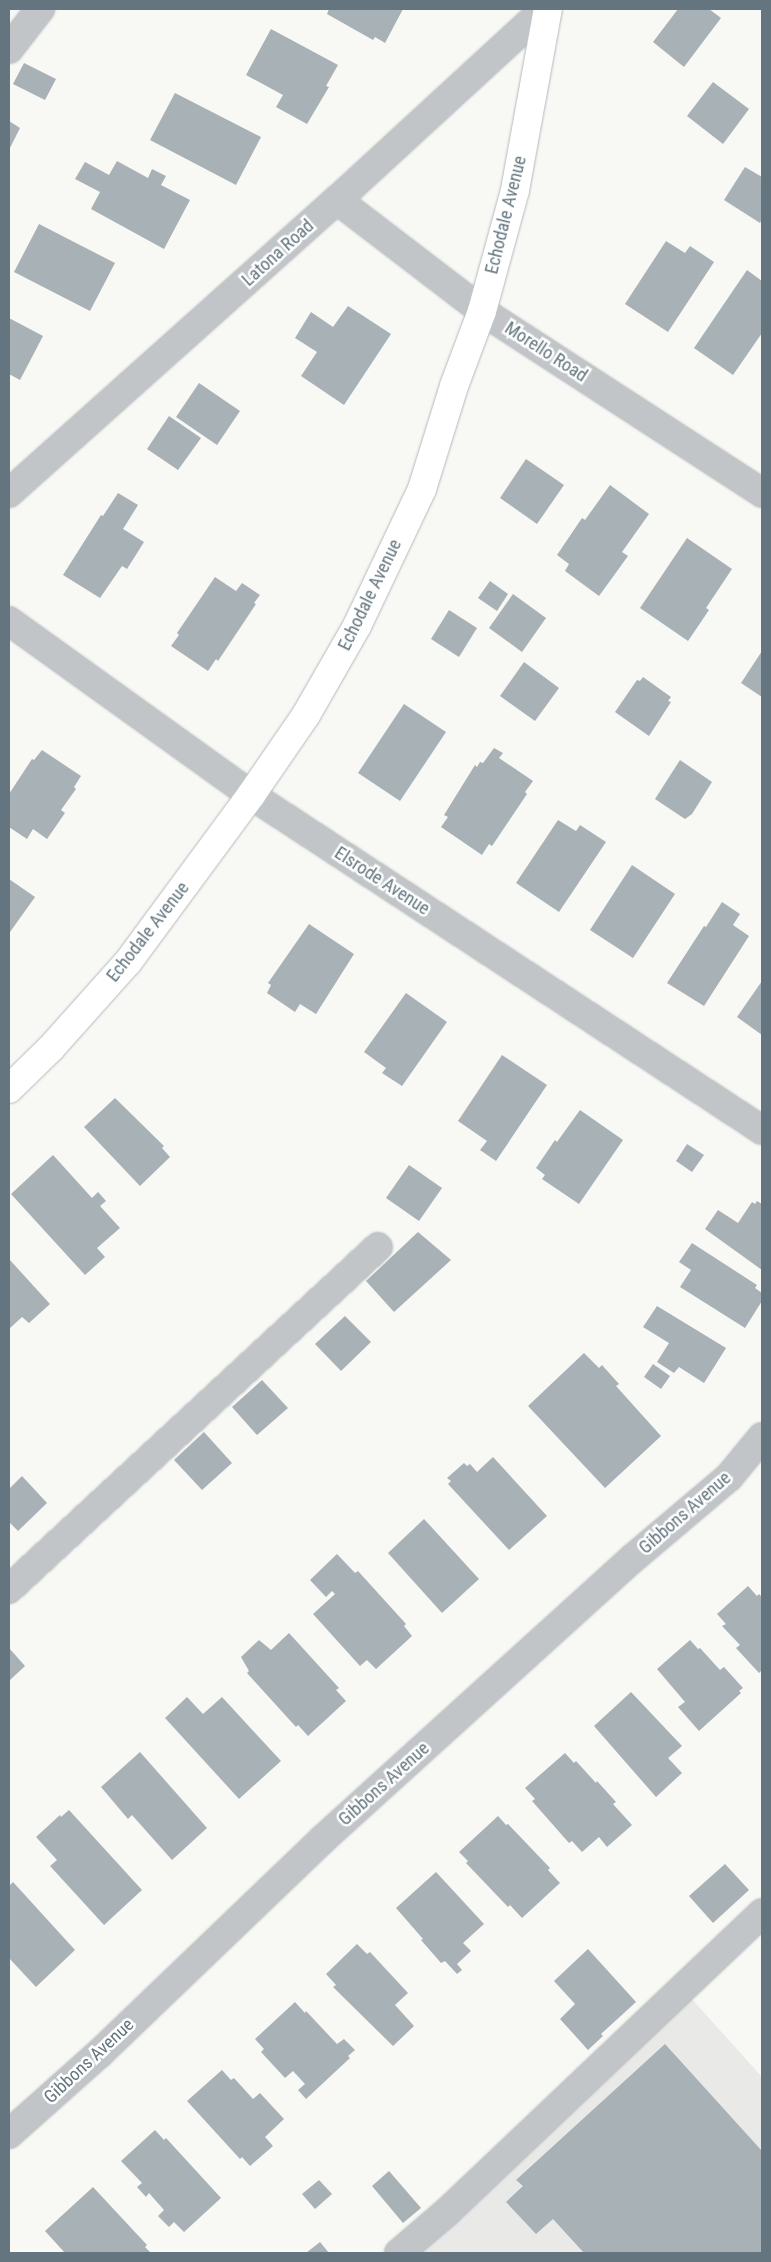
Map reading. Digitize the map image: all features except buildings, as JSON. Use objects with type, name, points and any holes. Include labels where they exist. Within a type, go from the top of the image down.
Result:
[{"type":"main road","name":"Echodale Avenue","points":[[9,1089],[50,1048],[128,962],[251,795],[306,715],[357,626],[422,490],[454,386],[482,311],[515,190],[547,9]]},
{"type":"street","points":[[9,49],[40,9]]},
{"type":"street","name":"Latona Road","points":[[9,493],[337,200],[547,9]]},
{"type":"street","name":"Morello Road","points":[[337,200],[482,311],[762,493]]},
{"type":"street","name":"Elsrode Avenue","points":[[9,621],[251,795],[762,1130]]},
{"type":"street","points":[[9,1588],[378,1247]]},
{"type":"street","name":"Gibbons Avenue","points":[[9,2134],[100,2053],[322,1840],[632,1559],[729,1477],[762,1437]]},
{"type":"street","points":[[399,2253],[447,2212],[762,1913]]},
{"type":"shaded area","points":[[681,1987],[762,2077],[762,2253],[395,2253]]}]
